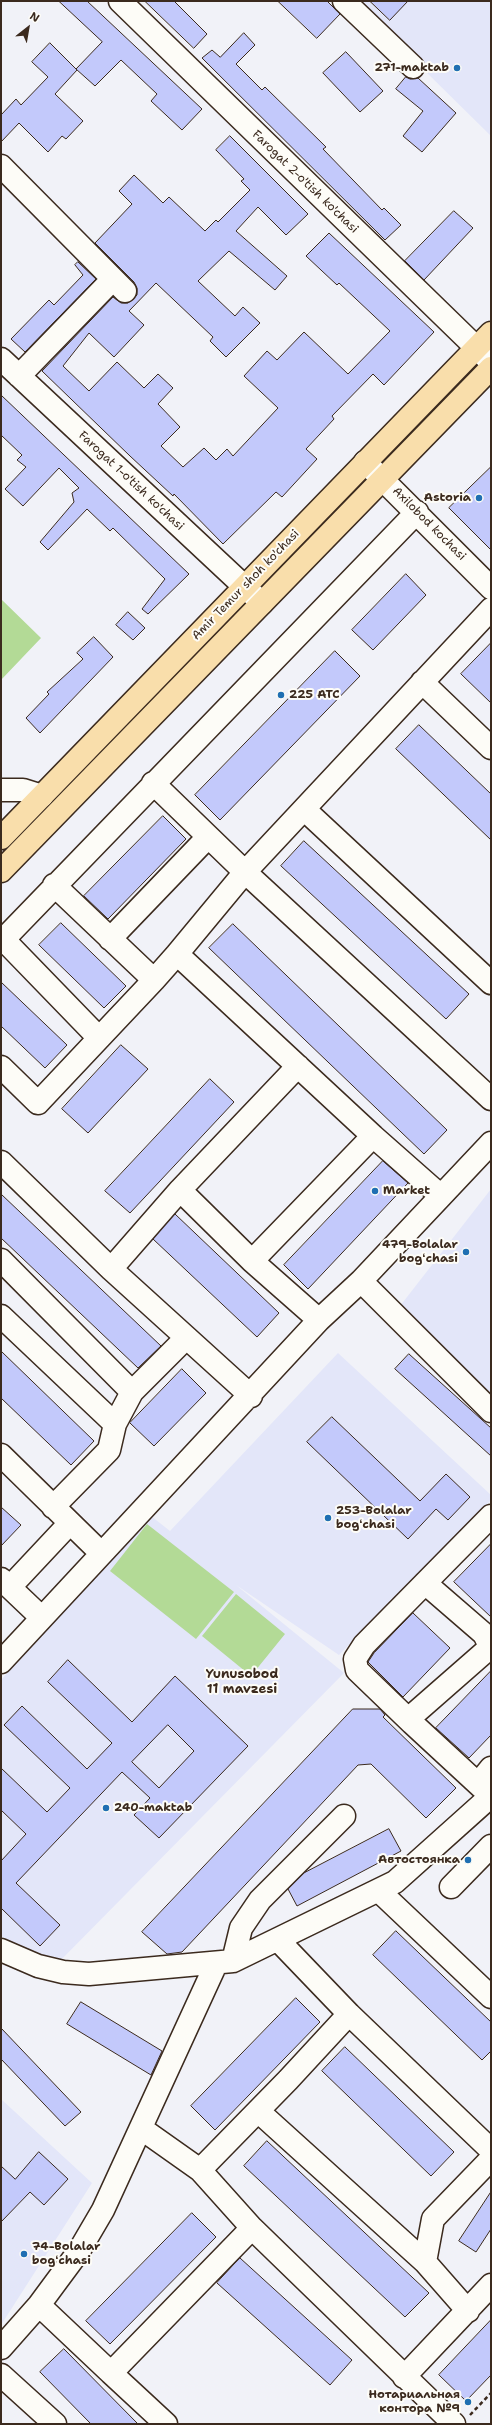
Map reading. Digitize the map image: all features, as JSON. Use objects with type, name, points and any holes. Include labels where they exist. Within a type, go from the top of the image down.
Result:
[{"type":"main road","name":"Amir Temur shoh ko'chasi","points":[[1,838],[365,462],[483,355],[491,333]]},
{"type":"main road","name":"Amir Temur shoh ko'chasi","points":[[1,871],[491,368]]},
{"type":"street","name":"Farogat 2-o'tish ko'chasi","points":[[120,1],[483,355]]},
{"type":"street","points":[[344,1],[413,67]]},
{"type":"street","points":[[1,166],[119,285],[19,376]]},
{"type":"street","name":"Farogat 1-o'tish ko'chasi","points":[[1,359],[262,603]]},
{"type":"street","name":"Axilobod kochasi","points":[[365,462],[417,512],[491,588]]},
{"type":"street","points":[[99,1038],[2,940],[417,512]]},
{"type":"street","points":[[1,1067],[38,1103],[154,980],[245,872],[305,810],[491,609]]},
{"type":"street","points":[[422,682],[491,748]]},
{"type":"street","points":[[153,783],[245,872],[491,1100]]},
{"type":"street","points":[[1,790],[23,790],[42,796]]},
{"type":"street","points":[[305,810],[491,983]]},
{"type":"street","points":[[110,939],[208,836]]},
{"type":"street","points":[[54,885],[154,980]]},
{"type":"street","points":[[177,954],[373,1136],[441,1196]]},
{"type":"street","points":[[110,1268],[180,1190],[298,1066]]},
{"type":"street","points":[[252,1260],[373,1136]]},
{"type":"street","points":[[1,1662],[101,1553],[251,1396],[319,1320],[361,1281],[491,1143]]},
{"type":"street","points":[[1,1162],[110,1268],[251,1396]]},
{"type":"street","points":[[180,1190],[252,1260],[319,1320]]},
{"type":"street","points":[[1,1260],[132,1392]]},
{"type":"street","points":[[361,1281],[491,1411]]},
{"type":"street","points":[[1,1316],[115,1424]]},
{"type":"street","points":[[53,1507],[109,1450],[115,1424],[132,1392],[186,1338]]},
{"type":"street","points":[[1,1455],[101,1553]]},
{"type":"street","points":[[1,1950],[38,1966],[74,1973],[104,1974],[225,1962],[278,1940],[395,1882],[487,1795],[357,1670],[355,1659],[364,1645],[491,1518]]},
{"type":"street","points":[[42,1618],[6,1583],[70,1523]]},
{"type":"street","points":[[412,1723],[414,1714],[486,1651],[489,1644],[484,1634],[425,1583]]},
{"type":"street","points":[[1,2348],[39,2305],[79,2251],[103,2210],[242,1928],[260,1900],[344,1816]]},
{"type":"street","points":[[451,1887],[491,1846]]},
{"type":"street","points":[[379,1891],[491,1996]]},
{"type":"street","points":[[278,1940],[349,2014],[491,2150]]},
{"type":"street","points":[[200,2170],[349,2014]]},
{"type":"street","points":[[258,2111],[425,2262],[468,2311]]},
{"type":"street","points":[[142,2129],[200,2170],[252,2228],[404,2377],[460,2421]]},
{"type":"street","points":[[425,2262],[434,2220],[491,2159]]},
{"type":"street","points":[[111,2373],[252,2228]]},
{"type":"street","points":[[404,2377],[491,2285]]},
{"type":"street","points":[[39,2305],[166,2424]]},
{"type":"street","points":[[1,2375],[55,2424]]},
{"type":"path","points":[[460,2421],[491,2393]]},
{"type":"shaded area","name":"271-maktab","points":[[354,1],[491,1],[491,136]]},
{"type":"shaded area","name":"479-Bolalar bogʻchasi","points":[[491,1189],[491,1396],[393,1315]]},
{"type":"shaded area","name":"240-maktab","points":[[338,1353],[491,1495],[491,1500],[339,1655],[236,1585],[344,1673],[55,1966],[1,1936],[1,1680],[151,1516],[170,1531]]},
{"type":"shaded area","name":"74-Bolalar bogʻchasi","points":[[1,2099],[92,2183],[1,2325]]},
{"type":"green space","points":[[1,599],[41,638],[1,680]]},
{"type":"green space","points":[[147,1524],[234,1592],[196,1639],[110,1571]]},
{"type":"green space","points":[[236,1594],[285,1634],[251,1676],[202,1636]]},
{"type":"building","points":[[59,1],[87,1],[202,109],[182,130],[151,101],[157,94],[121,60],[95,86],[76,69],[102,42]]},
{"type":"building","points":[[145,1],[174,1],[207,34],[194,48]]},
{"type":"building","points":[[278,1],[327,1],[340,14],[317,38]]},
{"type":"building","points":[[370,1],[408,1],[390,20]]},
{"type":"building","points":[[244,33],[255,45],[236,64],[262,90],[265,87],[326,147],[323,149],[382,210],[384,208],[401,225],[385,240],[202,58],[212,50],[220,57]]},
{"type":"building","points":[[50,43],[77,70],[55,94],[83,121],[66,139],[62,136],[48,152],[19,123],[1,142],[1,115],[16,99],[21,105],[48,77],[32,62]]},
{"type":"building","points":[[346,52],[383,91],[360,112],[323,73]]},
{"type":"building","points":[[406,77],[410,79],[418,78],[456,113],[422,152],[403,136],[423,111],[396,89]]},
{"type":"building","points":[[230,136],[308,214],[286,235],[258,207],[236,231],[287,276],[275,290],[229,251],[198,281],[235,316],[243,307],[260,323],[226,357],[210,341],[213,337],[156,283],[129,311],[144,325],[114,357],[89,333],[63,366],[89,391],[117,362],[144,388],[158,374],[173,388],[158,404],[180,427],[161,446],[183,467],[204,448],[216,460],[227,449],[233,456],[278,408],[244,376],[267,351],[277,360],[304,332],[348,374],[390,331],[339,283],[337,285],[306,256],[329,233],[434,332],[384,385],[373,374],[332,416],[334,419],[306,449],[317,459],[282,497],[276,492],[223,544],[174,494],[173,496],[42,371],[113,297],[121,303],[128,303],[137,295],[137,288],[134,282],[95,243],[132,204],[119,191],[134,175],[163,203],[169,197],[205,231],[216,220],[218,222],[250,190],[241,181],[244,179],[216,150]]},
{"type":"building","points":[[454,211],[473,228],[424,280],[405,261]]},
{"type":"building","points":[[78,262],[96,279],[25,352],[11,339],[49,300],[54,305],[83,275],[75,265]]},
{"type":"building","points":[[1,395],[189,574],[148,614],[142,609],[165,579],[113,528],[110,531],[87,509],[48,550],[40,542],[74,502],[72,493],[79,488],[59,468],[23,506],[5,489],[26,467],[17,460],[22,455],[1,435]]},
{"type":"building","points":[[491,467],[491,550],[449,508]]},
{"type":"building","points":[[406,574],[426,595],[373,650],[352,630]]},
{"type":"building","points":[[128,612],[145,628],[133,640],[116,625]]},
{"type":"building","points":[[94,637],[113,657],[40,733],[26,718],[49,694],[47,692],[83,659],[77,653]]},
{"type":"building","points":[[491,643],[491,703],[461,674]]},
{"type":"building","points":[[335,651],[360,676],[220,820],[195,795]]},
{"type":"building","points":[[419,725],[491,794],[491,840],[396,749]]},
{"type":"building","points":[[163,816],[186,839],[108,919],[84,896]]},
{"type":"building","points":[[304,841],[469,994],[446,1019],[281,866]]},
{"type":"building","points":[[61,923],[126,986],[104,1008],[39,945]]},
{"type":"building","points":[[233,924],[447,1130],[424,1154],[209,948]]},
{"type":"building","points":[[1,982],[67,1045],[45,1068],[1,1026]]},
{"type":"building","points":[[121,1045],[148,1069],[88,1133],[62,1109]]},
{"type":"building","points":[[210,1079],[234,1102],[130,1213],[105,1191]]},
{"type":"building","points":[[383,1161],[408,1183],[308,1289],[284,1265]]},
{"type":"building","points":[[1,1194],[161,1346],[138,1368],[1,1238]]},
{"type":"building","points":[[175,1214],[279,1313],[257,1337],[153,1239]]},
{"type":"building","points":[[1,1351],[94,1441],[71,1465],[1,1398]]},
{"type":"building","points":[[409,1354],[491,1428],[491,1456],[395,1369]]},
{"type":"building","points":[[182,1369],[206,1393],[154,1446],[130,1423]]},
{"type":"building","points":[[332,1417],[420,1501],[446,1474],[470,1497],[448,1520],[436,1509],[408,1539],[307,1442]]},
{"type":"building","points":[[1,1507],[21,1525],[1,1546]]},
{"type":"building","points":[[491,1544],[491,1617],[454,1582]]},
{"type":"building","points":[[413,1613],[450,1648],[403,1697],[368,1662],[374,1653]]},
{"type":"building","points":[[68,1660],[132,1722],[175,1676],[248,1746],[159,1838],[134,1815],[150,1798],[122,1772],[16,1883],[60,1925],[40,1946],[1,1908],[1,1861],[26,1834],[1,1810],[1,1768],[47,1812],[70,1788],[4,1725],[22,1706],[87,1769],[112,1743],[48,1682]],"holes":[[[168,1725],[194,1751],[159,1788],[132,1762]]]},
{"type":"building","points":[[491,1671],[491,1735],[469,1758],[436,1728]]},
{"type":"building","points":[[353,1709],[380,1709],[385,1715],[383,1717],[456,1788],[426,1818],[371,1764],[358,1765],[182,1952],[167,1954],[142,1932]]},
{"type":"building","points":[[389,1829],[401,1851],[297,1906],[288,1889],[304,1873]]},
{"type":"building","points":[[396,1931],[491,2022],[491,2051],[482,2060],[373,1955]]},
{"type":"building","points":[[296,1998],[320,2022],[215,2130],[191,2106]]},
{"type":"building","points":[[81,2002],[162,2051],[151,2075],[67,2024]]},
{"type":"building","points":[[1,2028],[81,2112],[65,2126],[1,2059]]},
{"type":"building","points":[[345,2047],[454,2152],[431,2176],[322,2071]]},
{"type":"building","points":[[267,2141],[429,2293],[405,2317],[244,2166]]},
{"type":"building","points":[[39,2152],[68,2179],[44,2205],[30,2192],[1,2222],[1,2166],[15,2179]]},
{"type":"building","points":[[491,2192],[491,2229],[476,2252],[459,2241]]},
{"type":"building","points":[[192,2213],[216,2237],[110,2344],[86,2321]]},
{"type":"building","points":[[240,2258],[352,2360],[330,2385],[217,2283]]},
{"type":"building","points":[[491,2320],[491,2375],[466,2401],[439,2375]]},
{"type":"building","points":[[64,2349],[138,2424],[91,2424],[40,2372]]},
{"type":"place","name":"271-maktab","points":[[457,68]]},
{"type":"place","name":"Astoria","points":[[479,498]]},
{"type":"place","name":"225 АТС","points":[[281,695]]},
{"type":"place","name":"Market","points":[[375,1191]]},
{"type":"place","name":"479-Bolalar bogʻchasi","points":[[466,1252]]},
{"type":"place","name":"253-Bolalar bogʻchasi","points":[[328,1518]]},
{"type":"place","name":"240-maktab","points":[[106,1808]]},
{"type":"place","name":"Автостоянка","points":[[468,1860]]},
{"type":"place","name":"74-Bolalar bogʻchasi","points":[[24,2254]]},
{"type":"place","name":"Нотариальная контора №9","points":[[468,2402]]},
{"type":"district","name":"Yunusobod 11 mavzesi","points":[[242,1682]]}]
